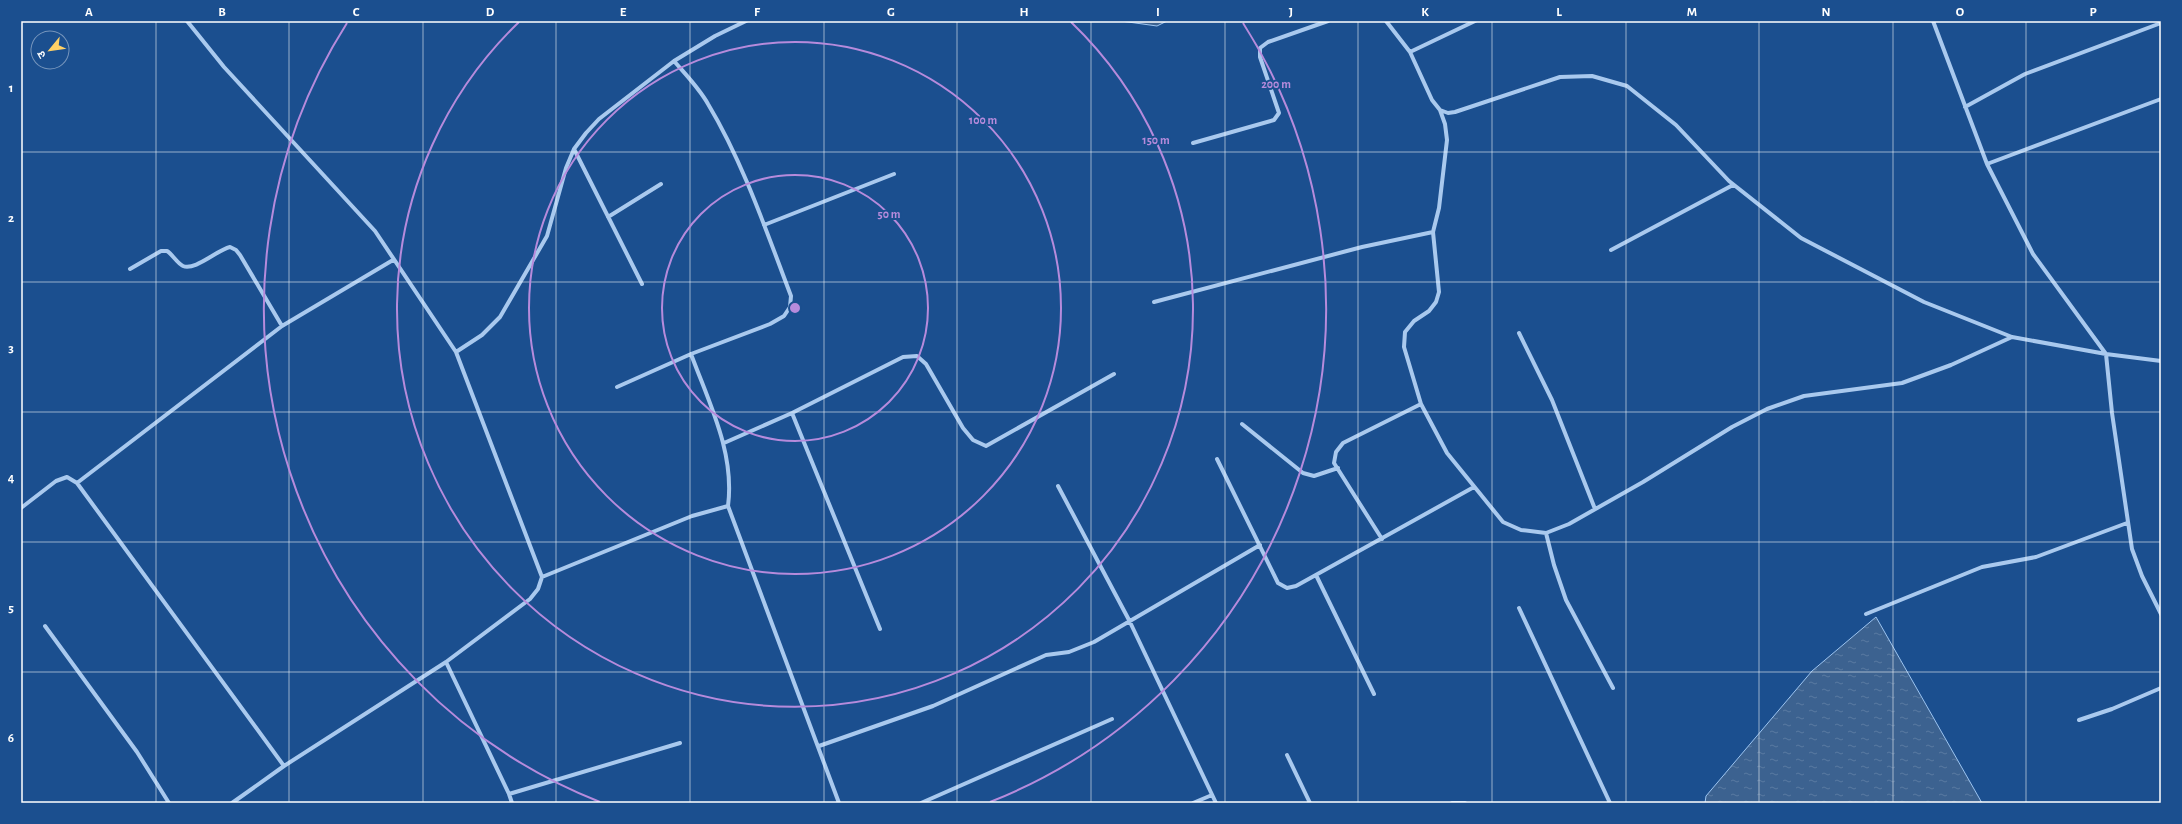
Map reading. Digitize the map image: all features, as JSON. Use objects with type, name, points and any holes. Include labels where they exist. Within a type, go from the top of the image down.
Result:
[{"type":"street","points":[[187,21],[224,67],[375,231],[456,352],[542,577],[538,589],[530,599],[446,662],[284,766],[232,803]]},
{"type":"street","points":[[456,352],[482,335],[500,317],[547,236],[566,168],[574,149],[599,119],[674,61],[715,36],[746,21]]},
{"type":"street","points":[[1193,143],[1274,120],[1279,113],[1260,58],[1260,48],[1268,42],[1328,21]]},
{"type":"street","points":[[1386,21],[1410,52],[1432,100],[1440,110],[1445,124],[1447,140],[1439,208],[1433,232],[1439,292],[1436,302],[1429,311],[1414,321],[1406,332],[1404,347],[1421,404],[1447,453],[1503,522],[1521,530],[1546,533],[1556,530],[1596,510],[1732,427],[1767,409],[1804,396],[1902,383],[1951,365],[2012,337]]},
{"type":"street","points":[[1410,52],[1475,21]]},
{"type":"street","points":[[1933,21],[1987,164],[2033,254],[2106,354],[2112,413],[2132,549],[2142,576],[2161,614]]},
{"type":"street","points":[[1965,107],[2025,74],[2161,23]]},
{"type":"street","points":[[618,387],[691,354],[770,324],[784,316],[790,308],[792,296],[764,225],[722,128],[708,102],[674,61]]},
{"type":"street","points":[[1440,110],[1448,113],[1455,112],[1560,78],[1592,76],[1627,86],[1676,125],[1733,185],[1801,238],[1924,302],[2012,337],[2106,354],[2161,361]]},
{"type":"street","points":[[1987,164],[2161,99]]},
{"type":"street","points":[[574,149],[642,284]]},
{"type":"street","points":[[764,225],[894,174]]},
{"type":"street","points":[[608,217],[661,184]]},
{"type":"street","points":[[1611,250],[1733,185]]},
{"type":"street","points":[[1154,302],[1362,247],[1433,232]]},
{"type":"street","points":[[130,269],[161,251],[167,251],[182,265],[188,267],[196,265],[230,247],[236,250],[240,255],[282,326]]},
{"type":"street","points":[[76,483],[282,326],[393,260]]},
{"type":"street","points":[[1519,332],[1552,400],[1596,510]]},
{"type":"street","points":[[691,354],[724,444],[730,487],[728,506],[819,746],[839,803]]},
{"type":"street","points":[[724,444],[792,413],[904,357],[917,356],[926,364],[963,428],[973,440],[986,446],[1114,374]]},
{"type":"street","points":[[1382,539],[1334,463],[1336,452],[1342,444],[1421,404]]},
{"type":"street","points":[[792,413],[880,629]]},
{"type":"street","points":[[1242,424],[1303,473],[1314,476],[1338,468]]},
{"type":"street","points":[[1217,459],[1278,583],[1287,588],[1296,586],[1474,487]]},
{"type":"street","points":[[21,508],[56,481],[67,477],[76,483],[284,766]]},
{"type":"street","points":[[1058,486],[1129,620],[1216,803]]},
{"type":"street","points":[[542,577],[692,516],[728,506]]},
{"type":"street","points":[[1866,614],[1982,567],[2036,557],[2127,523]]},
{"type":"street","points":[[1546,533],[1554,565],[1566,600],[1613,688]]},
{"type":"street","points":[[819,746],[932,706],[1046,655],[1069,652],[1094,642],[1129,620],[1260,545]]},
{"type":"street","points":[[1316,575],[1374,694]]},
{"type":"street","points":[[1519,608],[1610,803]]},
{"type":"street","points":[[45,626],[137,752],[169,803]]},
{"type":"street","points":[[446,662],[512,803]]},
{"type":"street","points":[[2078,720],[2112,709],[2161,688]]},
{"type":"street","points":[[921,803],[1112,719]]},
{"type":"street","points":[[509,794],[680,742]]},
{"type":"street","points":[[1287,755],[1310,803]]},
{"type":"street","points":[[1192,803],[1212,795]]},
{"type":"street","points":[[1452,803],[1465,803]]},
{"type":"water","points":[[1121,21],[1167,21],[1157,26]]},
{"type":"water","points":[[1876,617],[1982,803],[1705,803],[1706,796],[1812,671]]}]
